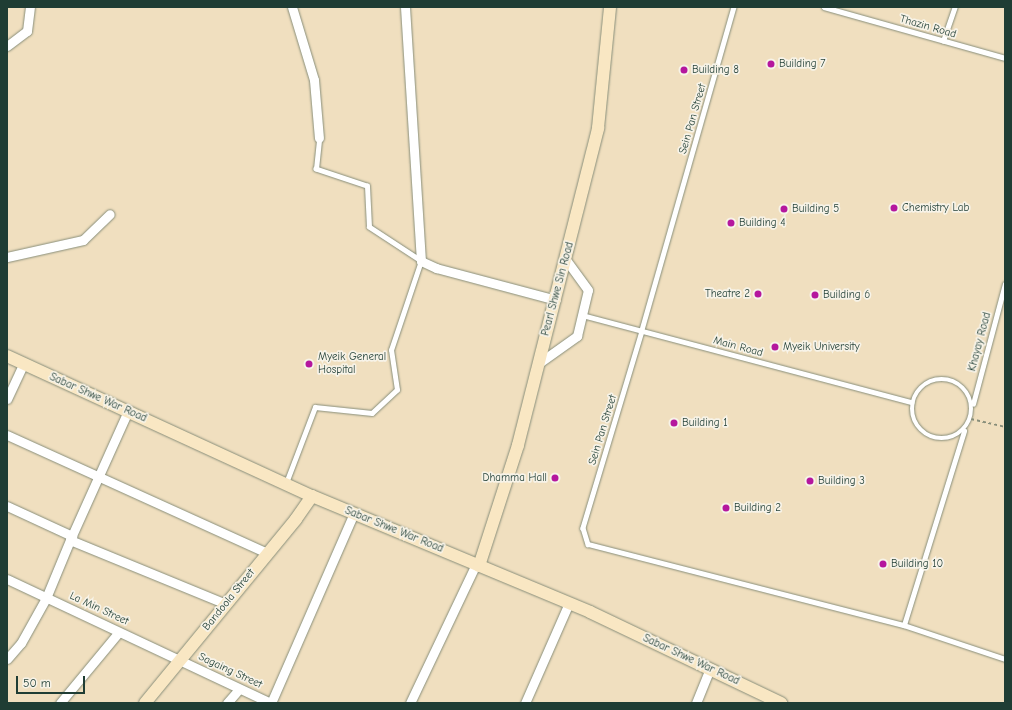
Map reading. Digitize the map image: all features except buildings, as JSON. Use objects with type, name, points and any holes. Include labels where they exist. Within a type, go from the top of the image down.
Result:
[{"type":"main road","name":"Pearl Shwe Sin Road","points":[[478,565],[509,479],[556,300],[598,128],[610,7]]},
{"type":"main road","name":"Sabar Shwe War Road","points":[[7,356],[312,496],[569,603],[782,703]]},
{"type":"main road","name":"Bandoola Street","points":[[145,703],[267,554],[312,496]]},
{"type":"street","points":[[7,46],[26,31],[30,7]]},
{"type":"street","points":[[292,7],[314,80],[319,138]]},
{"type":"street","points":[[405,7],[421,261],[436,268],[556,300]]},
{"type":"street","points":[[7,257],[83,240],[110,214]]},
{"type":"street","points":[[539,363],[577,336],[588,290],[566,260]]},
{"type":"street","points":[[7,399],[23,364]]},
{"type":"street","points":[[7,659],[21,643],[46,598],[128,411]]},
{"type":"street","points":[[7,435],[267,554]]},
{"type":"street","points":[[7,506],[71,538],[226,604]]},
{"type":"street","points":[[271,703],[354,513]]},
{"type":"street","points":[[410,703],[478,565]]},
{"type":"street","name":"La Min Street","points":[[7,579],[180,661]]},
{"type":"street","points":[[524,703],[569,603]]},
{"type":"street","points":[[60,703],[119,632]]},
{"type":"street","name":"Sagaing Street","points":[[180,661],[271,703]]},
{"type":"street","points":[[696,703],[710,669]]},
{"type":"street","points":[[227,703],[239,689]]},
{"type":"lane","name":"Sein Pan Street","points":[[734,7],[642,331],[583,528],[588,544],[904,626]]},
{"type":"lane","name":"Thazin Road","points":[[824,7],[1005,58]]},
{"type":"lane","points":[[943,41],[955,7]]},
{"type":"lane","points":[[286,484],[315,408],[372,413],[397,390],[391,350],[421,261],[369,227],[367,186],[316,169],[319,138]]},
{"type":"lane","name":"Khayay Road","points":[[973,404],[1005,284]]},
{"type":"lane","name":"Main Road","points":[[582,315],[912,402]]},
{"type":"lane","points":[[964,431],[946,439],[927,436],[914,421],[912,402],[924,384],[943,378],[963,386],[973,404],[971,419],[964,431],[904,626],[1005,659]]},
{"type":"path","points":[[971,419],[1005,427]]},
{"type":"place","name":"Building 7","points":[[771,64]]},
{"type":"place","name":"Building 8","points":[[684,70]]},
{"type":"place","name":"Chemistry Lab","points":[[894,208]]},
{"type":"place","name":"Building 5","points":[[784,209]]},
{"type":"place","name":"Building 4","points":[[731,223]]},
{"type":"place","name":"Theatre 2","points":[[758,294]]},
{"type":"place","name":"Building 6","points":[[815,295]]},
{"type":"place","name":"Myeik University","points":[[775,347]]},
{"type":"place","name":"Myeik General Hospital","points":[[309,364]]},
{"type":"place","name":"Building 1","points":[[674,423]]},
{"type":"place","name":"Dhamma Hall","points":[[555,478]]},
{"type":"place","name":"Building 3","points":[[810,481]]},
{"type":"place","name":"Building 2","points":[[726,508]]},
{"type":"place","name":"Building 10","points":[[883,564]]}]
